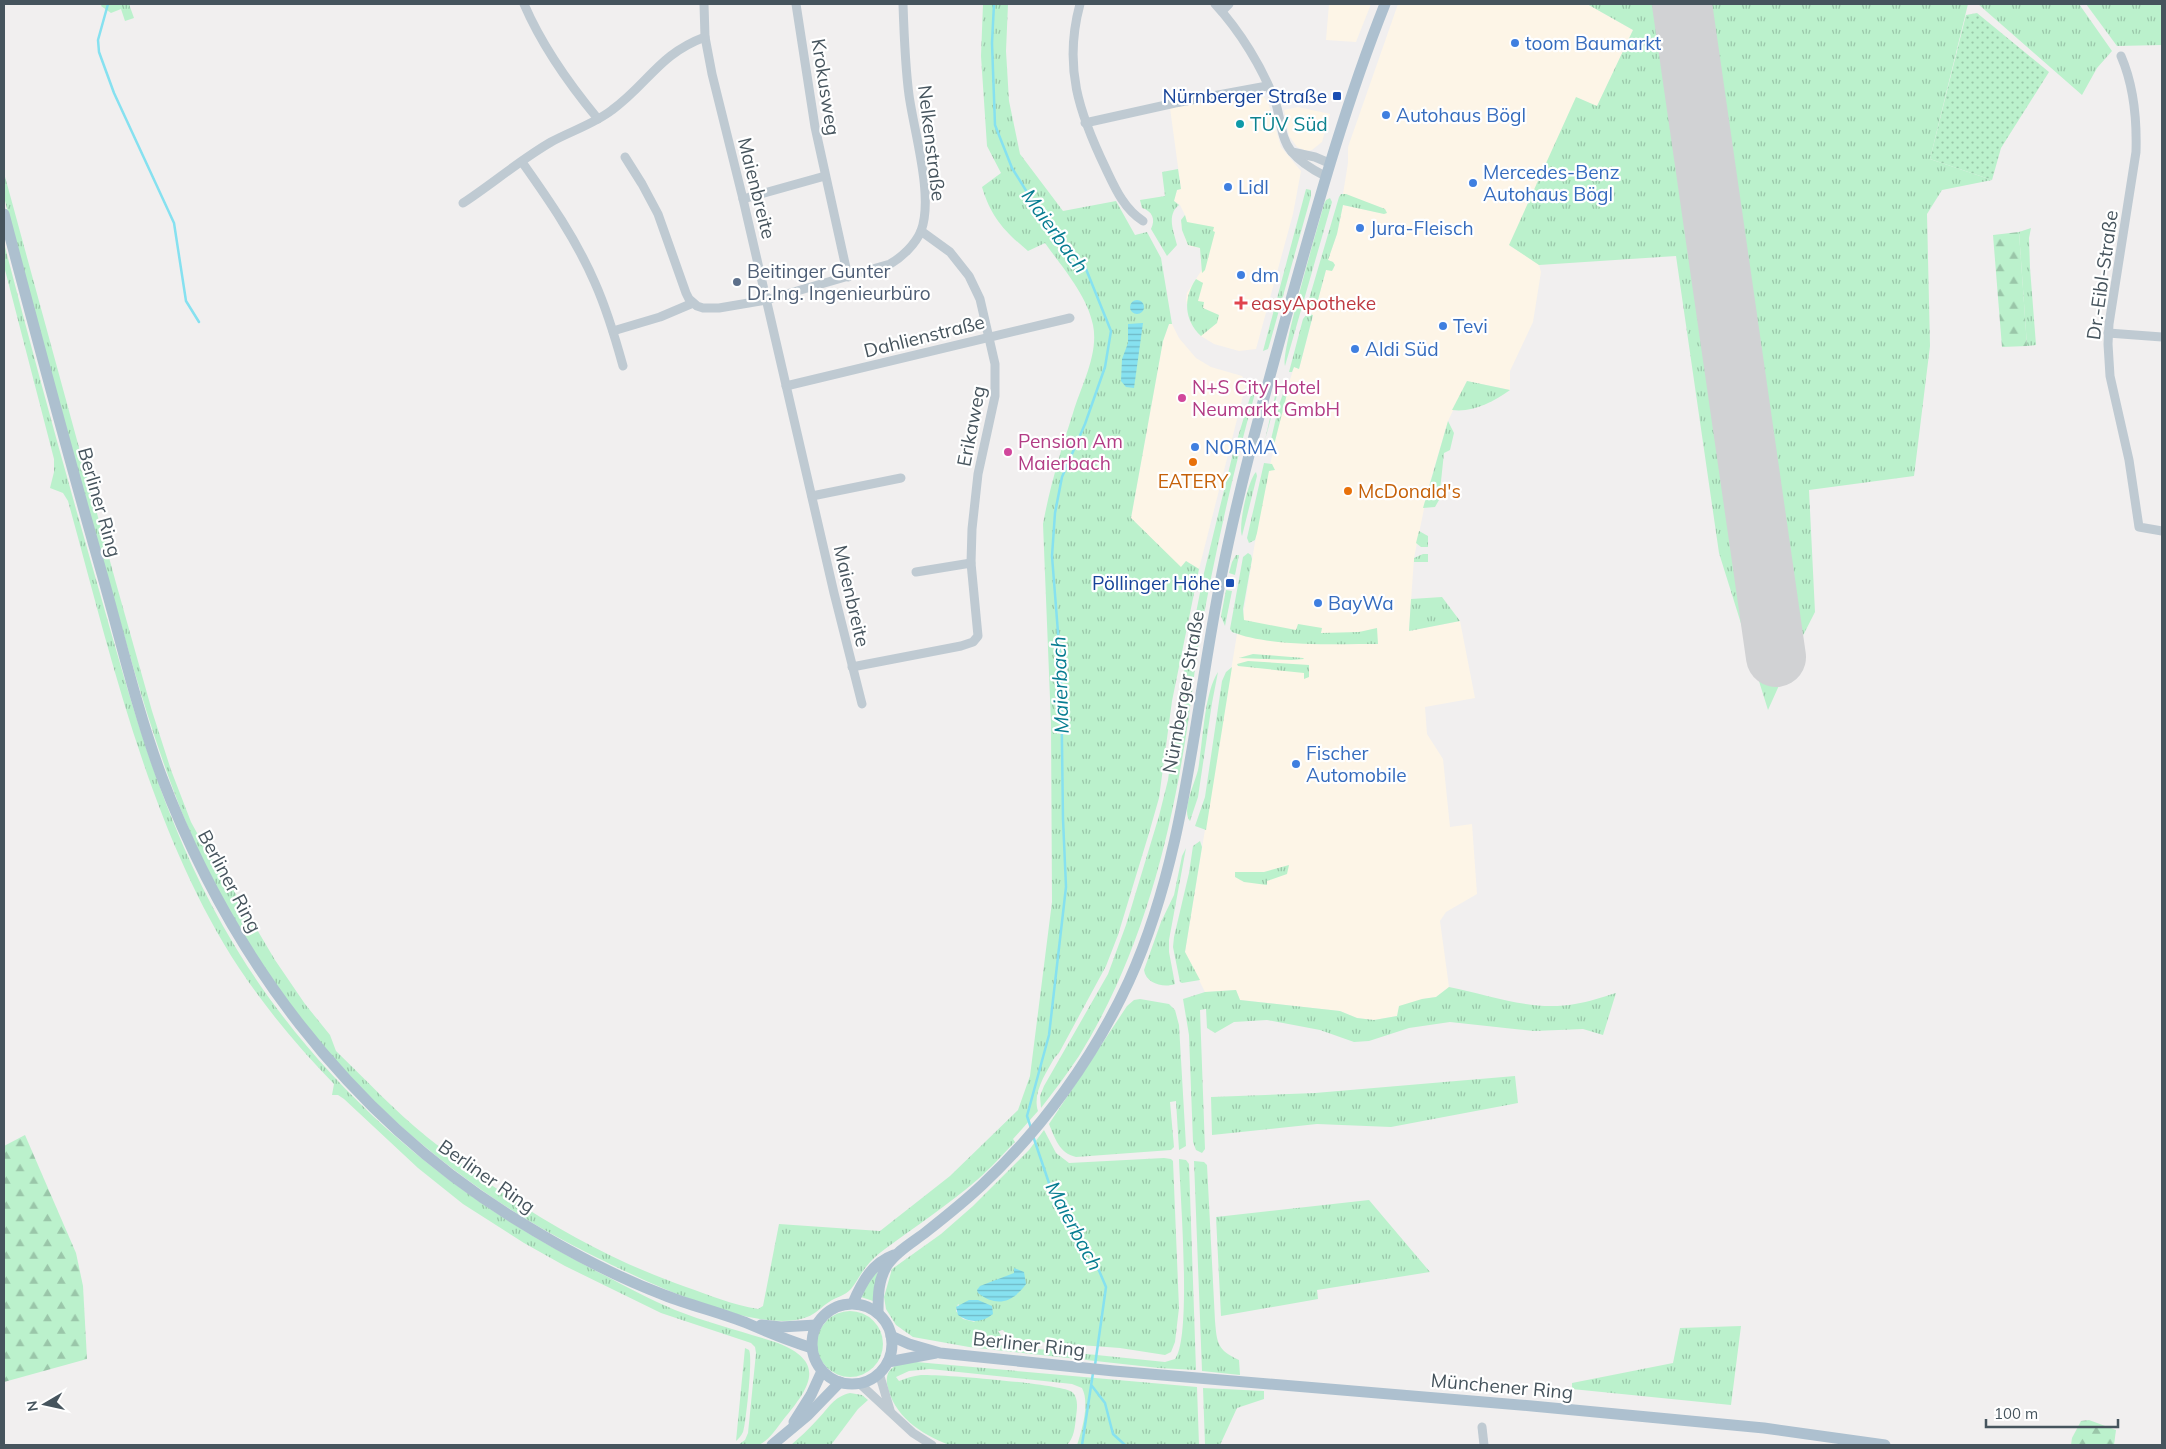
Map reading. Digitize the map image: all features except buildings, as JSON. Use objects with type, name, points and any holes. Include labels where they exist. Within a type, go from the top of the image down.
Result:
[{"type":"main road","name":"Nürnberger Straße","points":[[878,1313],[880,1281],[886,1268],[898,1253],[959,1205],[1020,1146],[1047,1114],[1083,1062],[1120,1000],[1142,949],[1161,895],[1173,850],[1210,634],[1229,539],[1251,448],[1325,176],[1385,4]]},
{"type":"main road","name":"Berliner Ring","points":[[4,214],[74,476],[160,772],[203,873],[257,967],[310,1039],[365,1100],[424,1153],[482,1197],[539,1234],[610,1271],[666,1296],[748,1323],[812,1348]]},
{"type":"main road","name":"Nürnberger Straße","points":[[853,1303],[861,1285],[872,1269],[882,1260],[898,1253]]},
{"type":"main road","points":[[853,1303],[868,1306],[878,1313],[886,1323],[891,1336],[892,1347],[888,1362],[879,1373],[870,1380],[860,1383],[840,1382],[822,1371],[815,1360],[812,1336],[816,1324],[824,1315],[833,1308],[853,1303]]},
{"type":"main road","name":"Berliner Ring","points":[[748,1323],[781,1327],[816,1324]]},
{"type":"main road","name":"Berliner Ring","points":[[891,1336],[909,1344],[940,1353],[1114,1371]]},
{"type":"main road","name":"Berliner Ring","points":[[888,1362],[940,1353]]},
{"type":"main road","points":[[789,1431],[811,1395],[822,1371]]},
{"type":"main road","name":"Münchener Ring","points":[[1114,1371],[1532,1406],[1787,1430],[1885,1445]]},
{"type":"main road","points":[[772,1445],[808,1415],[840,1382]]},
{"type":"street","points":[[524,4],[538,32],[560,68],[598,119]]},
{"type":"street","name":"Maienbreite","points":[[704,4],[704,37],[862,704]]},
{"type":"street","name":"Krokusweg","points":[[796,4],[808,87],[825,176],[848,277]]},
{"type":"street","name":"Nelkenstraße","points":[[693,303],[703,308],[719,308],[766,300],[890,264],[902,256],[921,231],[925,198],[909,96],[903,4]]},
{"type":"street","points":[[1080,4],[1072,54],[1076,87],[1085,123],[1109,175],[1127,207],[1143,221]]},
{"type":"street","points":[[1215,4],[1246,45],[1278,110],[1284,138],[1292,152],[1300,160],[1325,176]]},
{"type":"street","points":[[1222,11],[1229,4]]},
{"type":"street","points":[[463,203],[554,140],[598,119],[627,98],[677,49],[704,37]]},
{"type":"street","name":"Dr.-Eibl-Straße","points":[[2120,56],[2131,85],[2136,124],[2136,152],[2108,332],[2110,376],[2129,460],[2139,527],[2162,531]]},
{"type":"street","points":[[1085,123],[1175,103],[1267,86]]},
{"type":"street","points":[[1292,152],[1315,157],[1329,163]]},
{"type":"street","points":[[613,331],[670,314],[693,303],[686,293],[658,214],[625,157]]},
{"type":"street","points":[[522,162],[572,236],[594,281],[613,331],[623,366]]},
{"type":"street","points":[[743,199],[825,176]]},
{"type":"street","name":"Erikaweg","points":[[852,667],[961,646],[976,640],[978,632],[971,563],[973,512],[996,384],[995,364],[980,299],[965,269],[950,252],[921,231]]},
{"type":"street","name":"Dahlienstraße","points":[[786,386],[1070,318]]},
{"type":"street","points":[[2108,332],[2162,337]]},
{"type":"street","points":[[812,496],[902,478]]},
{"type":"street","points":[[916,572],[971,563]]},
{"type":"street","points":[[879,1373],[890,1410]]},
{"type":"street","points":[[860,1383],[913,1433],[932,1445]]},
{"type":"street","points":[[1482,1427],[1484,1445]]},
{"type":"shaded area","points":[[1329,4],[1371,4],[1356,42],[1326,40]]},
{"type":"shaded area","points":[[1398,4],[1587,4],[1633,30],[1597,107],[1579,98],[1510,246],[1532,259],[1539,265],[1541,272],[1533,322],[1510,371],[1510,390],[1467,381],[1448,421],[1428,489],[1414,558],[1409,631],[1460,621],[1475,698],[1425,707],[1427,734],[1443,759],[1450,827],[1472,824],[1477,894],[1446,912],[1440,921],[1449,987],[1436,997],[1422,999],[1397,1016],[1374,1020],[1357,1018],[1340,1011],[1240,1000],[1236,990],[1205,992],[1185,952],[1237,634],[1243,616],[1261,505],[1287,389],[1294,367],[1299,369],[1313,316],[1310,311],[1315,311],[1326,270],[1333,270],[1335,265],[1328,260],[1337,234],[1343,205],[1385,214],[1385,209],[1343,194],[1348,163],[1348,147]]},
{"type":"shaded area","points":[[1260,93],[1268,102],[1281,147],[1301,171],[1293,214],[1256,349],[1239,351],[1214,344],[1201,336],[1191,323],[1186,300],[1187,293],[1203,268],[1203,261],[1200,248],[1189,246],[1186,241],[1181,224],[1185,215],[1180,205],[1174,201],[1177,190],[1181,189],[1170,108]]},
{"type":"shaded area","points":[[1298,107],[1330,114],[1322,142],[1312,150],[1307,151],[1297,147],[1289,136],[1284,110]]},
{"type":"shaded area","points":[[1169,324],[1172,324],[1179,338],[1196,358],[1211,367],[1242,376],[1246,384],[1199,569],[1186,561],[1181,568],[1131,518],[1163,341]]},
{"type":"green space","points":[[102,4],[129,4],[134,18],[125,21],[121,9],[111,13],[101,6]]},
{"type":"green space","points":[[983,4],[1008,4],[1006,51],[1009,101],[1020,154],[1063,211],[1116,201],[1135,235],[1147,232],[1161,258],[1172,324],[1169,324],[1163,341],[1131,518],[1181,567],[1186,561],[1199,569],[1172,701],[1159,798],[1149,833],[1118,935],[1106,966],[1059,1053],[1044,1076],[1038,1090],[1038,1111],[1013,1139],[1015,1142],[987,1171],[955,1198],[877,1255],[868,1264],[849,1291],[807,1317],[784,1321],[756,1318],[689,1299],[624,1271],[574,1246],[515,1212],[459,1174],[406,1130],[356,1083],[310,1031],[269,976],[232,918],[201,857],[159,749],[125,638],[40,335],[4,197],[4,173],[116,583],[152,711],[171,770],[191,822],[208,853],[224,874],[275,960],[305,1004],[330,1035],[336,1051],[415,1127],[487,1182],[550,1223],[616,1258],[686,1287],[758,1309],[763,1306],[779,1224],[880,1231],[950,1176],[1018,1110],[1030,1076],[1052,902],[1051,723],[1043,524],[1060,454],[1088,370],[1094,347],[1094,336],[1090,314],[1080,292],[1045,243],[1028,251],[1020,244],[999,223],[982,187],[1001,173],[987,146],[981,56]]},
{"type":"green space","points":[[1587,4],[1674,4],[1772,676],[1783,652],[1689,4],[1968,4],[1930,159],[1992,180],[1942,190],[1927,214],[1930,346],[1914,476],[1809,490],[1815,612],[1768,710],[1719,553],[1676,256],[1539,265],[1509,245],[1576,97],[1597,106],[1633,30]]},
{"type":"green space","points":[[1978,4],[2079,4],[2112,51],[2097,68],[2082,95]]},
{"type":"green space","points":[[2086,4],[2162,4],[2162,45],[2117,46]]},
{"type":"green space","points":[[1977,13],[2049,72],[2001,148],[1992,180],[1930,159],[1966,15]]},
{"type":"green space","points":[[1178,169],[1181,189],[1177,190],[1174,201],[1179,205],[1175,209],[1172,219],[1177,245],[1167,256],[1151,229],[1152,216],[1142,208],[1140,200],[1165,196],[1162,172]]},
{"type":"green space","points":[[1306,189],[1311,190],[1311,196],[1269,346],[1268,349],[1263,351]]},
{"type":"green space","points":[[1341,194],[1346,194],[1385,209],[1387,213],[1384,214],[1343,205],[1337,234],[1328,260],[1335,265],[1332,271],[1326,270],[1315,311],[1307,310],[1339,197]]},
{"type":"green space","points":[[1330,198],[1332,202],[1285,366],[1288,339],[1300,289],[1324,204]]},
{"type":"green space","points":[[1185,215],[1187,222],[1214,227],[1213,231],[1215,232],[1205,270],[1202,273],[1200,248],[1188,245],[1182,230],[1181,220]]},
{"type":"green space","points":[[2031,228],[2029,238],[2030,268],[2036,345],[2027,346],[2019,232]]},
{"type":"green space","points":[[2019,232],[2027,346],[2002,347],[1993,235]]},
{"type":"green space","points":[[4,243],[87,547],[124,677],[151,762],[166,804],[202,886],[223,926],[258,982],[297,1035],[341,1084],[387,1129],[437,1171],[490,1209],[546,1244],[657,1302],[700,1319],[778,1343],[794,1351],[804,1359],[809,1377],[806,1387],[775,1431],[762,1443],[754,1446],[738,1445],[745,1440],[748,1433],[756,1353],[755,1347],[751,1343],[661,1313],[565,1266],[524,1243],[463,1204],[418,1168],[344,1099],[338,1095],[332,1095],[334,1084],[284,1028],[239,968],[208,915],[181,859],[157,801],[136,742],[100,620],[68,501],[63,493],[50,488],[54,472],[54,459],[4,266]]},
{"type":"green space","points":[[1196,279],[1203,283],[1198,301],[1204,302],[1203,308],[1219,315],[1217,323],[1201,336],[1191,323],[1187,309],[1189,294]]},
{"type":"green space","points":[[1307,314],[1313,315],[1299,369],[1294,367],[1292,372],[1289,372],[1303,319]]},
{"type":"green space","points":[[1467,381],[1510,390],[1482,406],[1467,410],[1452,410]]},
{"type":"green space","points":[[1279,385],[1279,388],[1265,440],[1277,387]]},
{"type":"green space","points":[[1285,388],[1287,394],[1274,445],[1269,448],[1279,405]]},
{"type":"green space","points":[[1252,391],[1255,391],[1254,397],[1230,490],[1210,584],[1198,647],[1177,788],[1158,868],[1133,946],[1099,1020],[1079,1056],[1041,1108],[1040,1096],[1044,1086],[1108,974],[1126,925],[1159,816],[1168,780],[1180,692],[1204,573],[1233,453]]},
{"type":"green space","points":[[1448,421],[1454,433],[1450,450],[1444,453],[1439,500],[1435,507],[1423,508]]},
{"type":"green space","points":[[1264,463],[1272,464],[1275,470],[1269,471],[1257,533],[1255,540],[1249,543],[1247,538]]},
{"type":"green space","points":[[1256,472],[1257,476],[1242,536],[1241,523],[1244,503]]},
{"type":"green space","points":[[1419,531],[1428,536],[1428,547],[1421,547],[1416,543]]},
{"type":"green space","points":[[1248,553],[1252,559],[1243,609],[1244,620],[1296,630],[1298,624],[1322,628],[1321,633],[1359,632],[1377,628],[1378,644],[1284,642],[1247,637],[1232,632],[1230,629],[1243,557]]},
{"type":"green space","points":[[1428,554],[1428,562],[1414,562],[1414,558]]},
{"type":"green space","points":[[1236,555],[1239,555],[1235,575],[1229,573]]},
{"type":"green space","points":[[1226,590],[1232,591],[1225,626],[1221,616]]},
{"type":"green space","points":[[1442,597],[1460,621],[1409,631],[1411,599]]},
{"type":"green space","points":[[1253,654],[1303,658],[1304,659],[1239,658]]},
{"type":"green space","points":[[1248,661],[1309,665],[1309,677],[1304,679],[1304,673],[1238,666],[1237,664]]},
{"type":"green space","points":[[1232,667],[1206,830],[1195,826],[1205,797],[1222,681],[1226,672]]},
{"type":"green space","points":[[1218,672],[1198,797],[1190,821],[1187,811],[1188,804],[1198,770],[1207,705],[1213,681]]},
{"type":"green space","points":[[1200,841],[1202,847],[1185,952],[1200,980],[1182,983],[1180,982],[1173,947],[1174,937],[1189,873],[1193,846]]},
{"type":"green space","points":[[1186,848],[1169,940],[1169,952],[1175,984],[1156,984],[1148,979],[1144,970],[1161,922],[1174,895],[1182,856]]},
{"type":"green space","points":[[1289,865],[1287,874],[1267,881],[1267,885],[1244,882],[1235,877],[1235,872],[1264,872]]},
{"type":"green space","points":[[1449,987],[1543,1006],[1580,1003],[1616,993],[1603,1035],[1583,1029],[1534,1031],[1450,1022],[1409,1028],[1369,1041],[1354,1042],[1320,1030],[1267,1020],[1234,1022],[1215,1033],[1207,1028],[1206,1009],[1200,1010],[1205,1149],[1202,1153],[1196,1150],[1193,1142],[1189,1035],[1183,999],[1205,992],[1236,990],[1240,1000],[1340,1011],[1357,1018],[1374,1020],[1397,1016],[1399,1006],[1436,997]]},
{"type":"green space","points":[[1140,999],[1169,1004],[1175,1010],[1179,1025],[1186,1146],[1179,1150],[1176,1101],[1170,1102],[1174,1147],[1171,1150],[1076,1157],[1070,1155],[1058,1144],[1049,1124],[1127,1006],[1134,1000]]},
{"type":"green space","points":[[1515,1076],[1518,1103],[1391,1127],[1317,1124],[1212,1135],[1211,1097],[1315,1093]]},
{"type":"green space","points":[[1044,1130],[1056,1153],[1069,1163],[1164,1158],[1173,1161],[1179,1308],[1175,1342],[1171,1352],[1165,1355],[1120,1348],[1011,1340],[1003,1330],[998,1331],[1004,1340],[998,1340],[998,1345],[1165,1362],[1175,1359],[1180,1346],[1184,1295],[1179,1159],[1186,1160],[1189,1164],[1196,1370],[1159,1368],[969,1347],[913,1337],[896,1325],[886,1309],[884,1297],[892,1269],[941,1234],[973,1206],[1029,1150]],"holes":[[[958,1304],[975,1322],[963,1319],[956,1311]]]},
{"type":"green space","points":[[25,1135],[76,1253],[83,1286],[87,1359],[4,1382],[4,1146]]},
{"type":"green space","points":[[1194,1161],[1204,1162],[1207,1165],[1216,1335],[1222,1349],[1239,1360],[1240,1375],[1202,1371]]},
{"type":"green space","points":[[1369,1200],[1430,1272],[1317,1290],[1318,1299],[1221,1316],[1216,1217]]},
{"type":"green space","points":[[878,1271],[873,1301],[861,1297],[868,1283]]},
{"type":"green space","points":[[850,1311],[863,1314],[873,1321],[880,1331],[883,1344],[880,1357],[873,1367],[863,1374],[850,1377],[837,1374],[827,1367],[820,1357],[817,1344],[820,1331],[827,1321],[837,1314]]},
{"type":"green space","points":[[1741,1326],[1731,1405],[1572,1389],[1572,1383],[1673,1363],[1680,1328]]},
{"type":"green space","points":[[745,1348],[749,1350],[750,1355],[749,1390],[743,1432],[736,1441]]},
{"type":"green space","points":[[916,1362],[1197,1387],[1199,1445],[1077,1445],[1084,1416],[1085,1401],[1082,1388],[1072,1384],[930,1369],[909,1371],[896,1377],[899,1381],[918,1375],[932,1375],[1025,1383],[1063,1389],[1072,1392],[1076,1397],[1075,1428],[1067,1445],[949,1445],[928,1435],[910,1422],[895,1405],[890,1395],[887,1376],[890,1371],[899,1364]]},
{"type":"green space","points":[[1203,1388],[1264,1391],[1264,1399],[1237,1408],[1220,1445],[1205,1445]]},
{"type":"green space","points":[[850,1393],[862,1395],[868,1400],[858,1409],[831,1445],[791,1445],[811,1427],[835,1400]]},
{"type":"green space","points":[[2089,1420],[2116,1430],[2114,1445],[2071,1445],[2072,1438],[2081,1421]]},
{"type":"water","points":[[1134,300],[1140,300],[1144,307],[1140,314],[1134,314],[1130,310],[1130,304]]},
{"type":"water","points":[[1143,323],[1134,388],[1126,387],[1121,381],[1122,359],[1128,343],[1128,324]]},
{"type":"water","points":[[1014,1268],[1024,1272],[1026,1284],[1016,1295],[1004,1301],[998,1301],[985,1298],[978,1293],[977,1290],[980,1286],[1014,1273]]},
{"type":"water","points":[[969,1300],[978,1300],[992,1306],[993,1314],[976,1321],[962,1318],[958,1315],[956,1307]]},
{"type":"waterway","points":[[108,4],[98,40],[99,52],[114,93],[174,223],[186,301],[199,322]]},
{"type":"waterway","name":"Maierbach","points":[[994,4],[992,43],[995,125],[1012,168],[1048,226],[1086,269],[1111,331],[1105,367],[1085,424],[1062,477],[1055,513],[1052,556],[1061,671],[1066,887],[1049,1035],[1027,1116],[1031,1128]]},
{"type":"waterway","name":"Maierbach","points":[[1033,1136],[1050,1186],[1095,1261],[1106,1287],[1095,1365]]},
{"type":"waterway","name":"Maierbach","points":[[1082,1445],[1093,1373]]},
{"type":"waterway","name":"Maierbach","points":[[1092,1386],[1105,1403],[1113,1434],[1125,1445]]},
{"type":"runway","points":[[1682,4],[1776,657]]},
{"type":"place","name":"toom Baumarkt","points":[[1515,43]]},
{"type":"place","name":"Nürnberger Straße","points":[[1337,96]]},
{"type":"place","name":"Autohaus Bögl","points":[[1386,115]]},
{"type":"place","name":"TÜV Süd","points":[[1240,124]]},
{"type":"place","name":"Mercedes-Benz Autohaus Bögl","points":[[1473,183]]},
{"type":"place","name":"Lidl","points":[[1228,187]]},
{"type":"place","name":"Jura-Fleisch","points":[[1360,228]]},
{"type":"place","name":"dm","points":[[1241,275]]},
{"type":"place","name":"Beitinger Gunter Dr.Ing. Ingenieurbüro","points":[[737,282]]},
{"type":"place","name":"easyApotheke","points":[[1241,303]]},
{"type":"place","name":"Tevi","points":[[1443,326]]},
{"type":"place","name":"Aldi Süd","points":[[1355,349]]},
{"type":"place","name":"N+S City Hotel Neumarkt GmbH","points":[[1182,398]]},
{"type":"place","name":"NORMA","points":[[1195,447]]},
{"type":"place","name":"Pension Am Maierbach","points":[[1008,452]]},
{"type":"place","name":"EATERY","points":[[1193,462]]},
{"type":"place","name":"McDonald's","points":[[1348,491]]},
{"type":"place","name":"Pöllinger Höhe","points":[[1230,583]]},
{"type":"place","name":"BayWa","points":[[1318,603]]},
{"type":"place","name":"Fischer Automobile","points":[[1296,764]]}]
